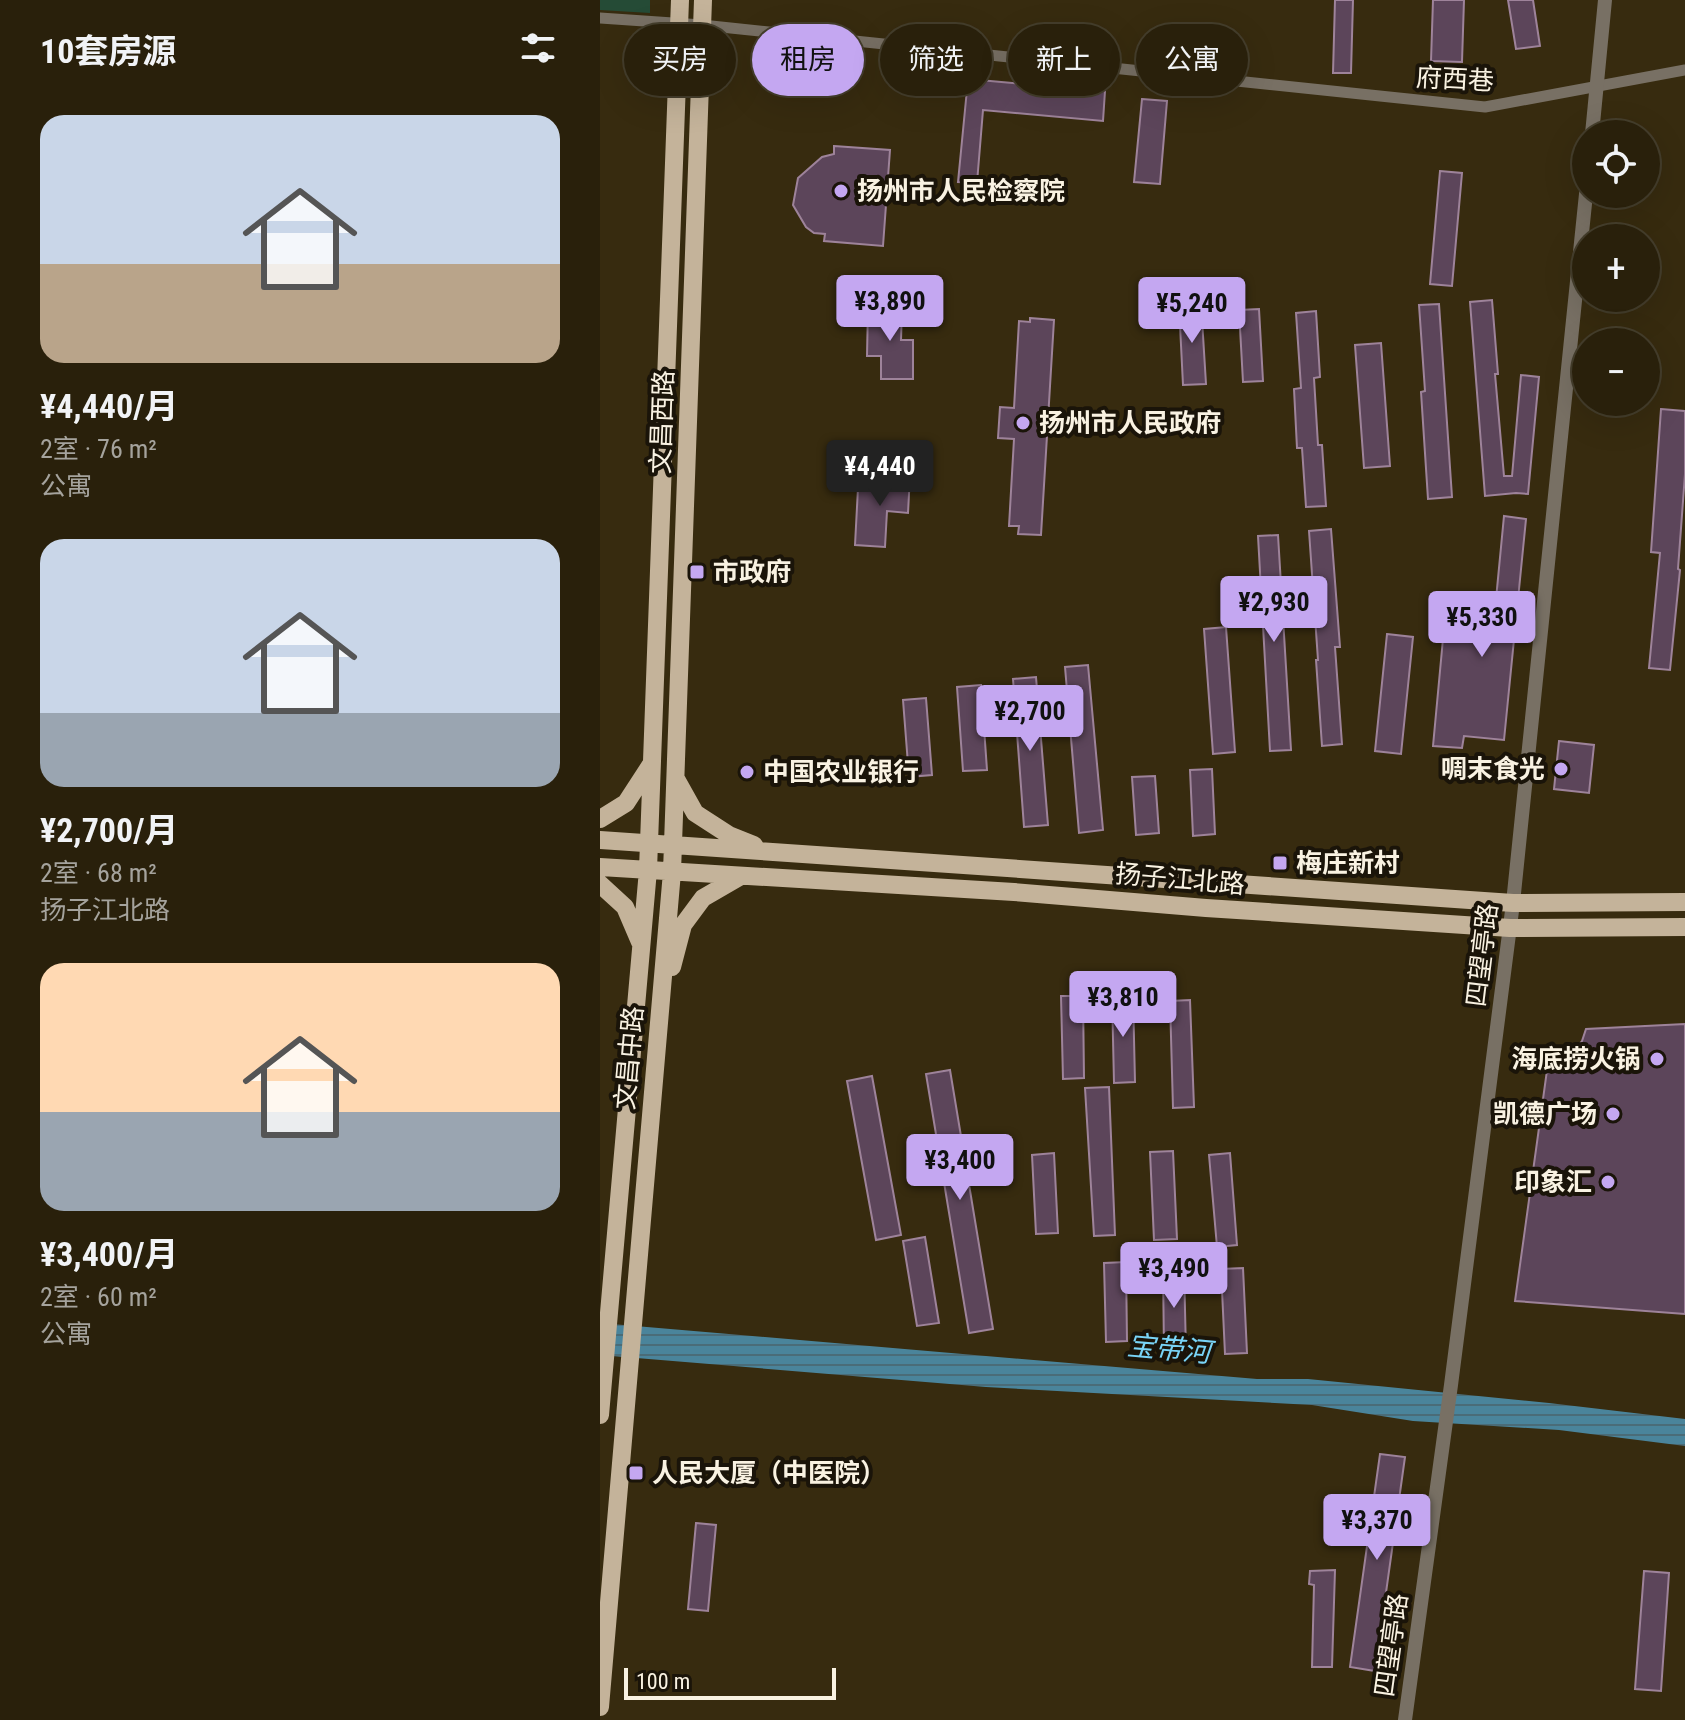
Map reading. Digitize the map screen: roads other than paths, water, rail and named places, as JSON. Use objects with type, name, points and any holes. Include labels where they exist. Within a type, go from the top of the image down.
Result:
[{"type":"main road","name":"文昌西路","points":[[679,24],[680,0]]},
{"type":"main road","name":"文昌西路","points":[[702,24],[703,0]]},
{"type":"main road","name":"文昌西路","points":[[648,870],[676,96]]},
{"type":"main road","name":"文昌西路","points":[[673,845],[699,96]]},
{"type":"main road","points":[[600,819],[626,803],[652,764]]},
{"type":"main road","points":[[675,777],[695,813],[729,835],[771,852]]},
{"type":"main road","name":"扬子江北路","points":[[600,840],[1513,903],[1685,902]]},
{"type":"main road","name":"文昌中路","points":[[600,1707],[673,845]]},
{"type":"main road","name":"扬子江北路","points":[[600,867],[1014,892],[1510,928],[1685,927]]},
{"type":"main road","name":"文昌中路","points":[[600,1415],[648,870]]},
{"type":"main road","points":[[659,1012],[683,925],[703,898],[741,876]]},
{"type":"main road","points":[[600,884],[625,907],[642,945]]},
{"type":"street","points":[[1594,120],[1605,0]]},
{"type":"street","name":"府西巷","points":[[600,18],[679,24]]},
{"type":"street","name":"府西巷","points":[[736,29],[1485,107],[1685,70]]},
{"type":"street","name":"四望亭路","points":[[1405,1720],[1513,903],[1585,208]]},
{"type":"water","points":[[600,1323],[1257,1379],[1308,1379],[1549,1403],[1685,1419],[1685,1446],[1559,1430],[1413,1421],[1312,1405],[986,1387],[600,1355]]},
{"type":"place","name":"扬州市人民检察院","points":[[841,191]]},
{"type":"place","name":"扬州市人民政府","points":[[1023,423]]},
{"type":"place","name":"市政府","points":[[697,572]]},
{"type":"place","name":"啁末食光","points":[[1561,769]]},
{"type":"place","name":"中国农业银行","points":[[747,772]]},
{"type":"place","name":"梅庄新村","points":[[1280,863]]},
{"type":"place","name":"海底捞火锅","points":[[1657,1059]]},
{"type":"place","name":"凯德广场","points":[[1613,1114]]},
{"type":"place","name":"印象汇","points":[[1608,1182]]},
{"type":"place","name":"人民大厦（中医院）","points":[[636,1473]]},
{"type":"water label","name":"宝带河","points":[[1169,1349]]}]
